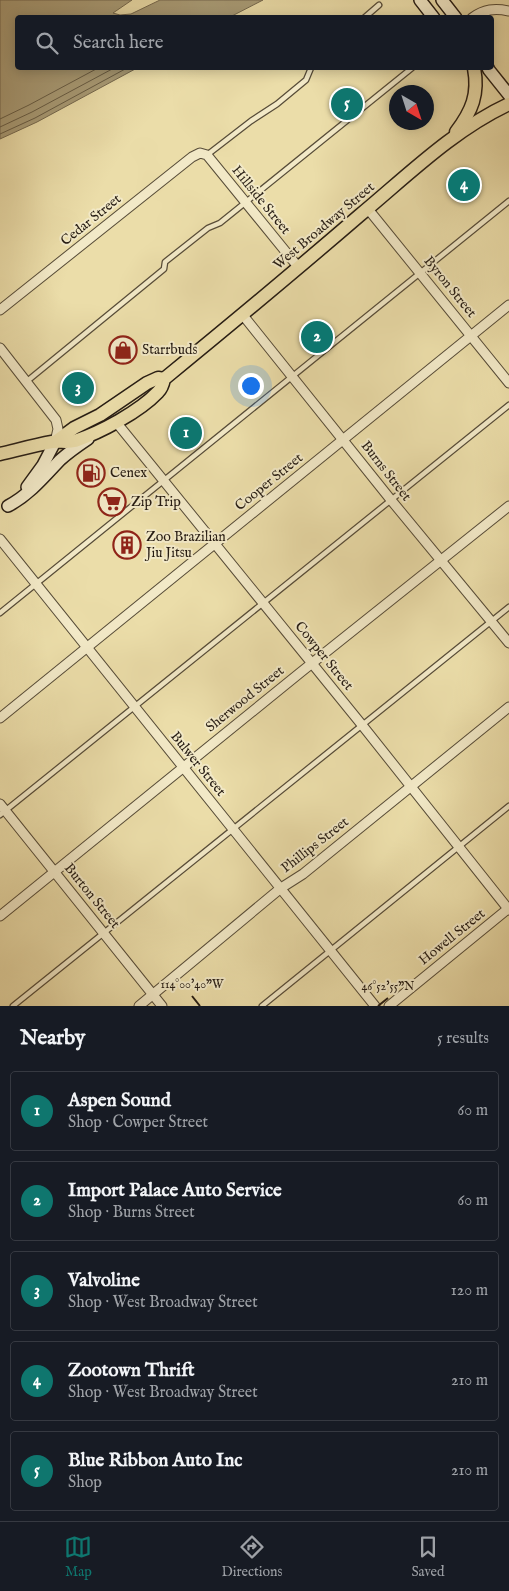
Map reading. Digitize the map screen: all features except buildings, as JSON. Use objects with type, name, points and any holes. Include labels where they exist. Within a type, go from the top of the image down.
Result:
[{"type":"main road","points":[[420,0],[432,15]]},
{"type":"main road","points":[[442,0],[454,15]]},
{"type":"main road","points":[[452,139],[465,120],[475,98],[474,70]]},
{"type":"main road","points":[[488,70],[509,95]]},
{"type":"main road","name":"West Broadway Street","points":[[0,454],[31,446],[75,441],[104,429],[144,404],[158,392],[164,379],[452,139],[475,123],[509,104]]},
{"type":"main road","name":"West Broadway Street","points":[[55,442],[74,428],[107,411],[148,382],[158,378],[164,379]]},
{"type":"main road","points":[[4,510],[42,481],[67,454],[104,429]]},
{"type":"main road","points":[[4,510],[34,478],[55,442]]},
{"type":"street","points":[[476,15],[488,10],[509,11]]},
{"type":"street","name":"Hillside Street","points":[[203,154],[299,268]]},
{"type":"street","name":"Cedar Street","points":[[0,310],[192,157],[203,154]]},
{"type":"street","name":"Byron Street","points":[[368,209],[509,383]]},
{"type":"street","name":"Cooper Street","points":[[0,718],[509,305]]},
{"type":"street","name":"Burns Street","points":[[242,314],[391,500],[509,643]]},
{"type":"street","points":[[0,348],[56,420],[58,429],[55,442]]},
{"type":"street","name":"Cowper Street","points":[[116,422],[411,785],[509,909]]},
{"type":"street","name":"Sherwood Street","points":[[0,916],[509,506]]},
{"type":"street","name":"Bulwer Street","points":[[0,539],[375,1006]]},
{"type":"street","name":"Phillips Street","points":[[139,1006],[281,888],[303,874],[509,707]]},
{"type":"street","name":"Burton Street","points":[[2,810],[162,1006]]},
{"type":"street","name":"Howell Street","points":[[389,1006],[509,909]]},
{"type":"lane","points":[[368,15],[380,5]]},
{"type":"lane","points":[[203,154],[277,104],[306,80],[310,70]]},
{"type":"lane","points":[[26,382],[164,269],[165,262],[208,228],[220,224],[410,70]]},
{"type":"lane","points":[[0,612],[509,201]]},
{"type":"lane","points":[[2,810],[134,707],[509,405]]},
{"type":"lane","points":[[13,1006],[509,607]]},
{"type":"lane","points":[[262,1006],[509,806]]},
{"type":"water","points":[[0,0],[132,0],[113,13],[120,15],[15,15],[15,70],[133,70],[37,122],[0,139]]},
{"type":"water","points":[[160,0],[263,0],[234,15],[120,15],[131,14]]},
{"type":"place","name":"Blue Ribbon Auto Inc","points":[[347,104]]},
{"type":"place","name":"Zootown Thrift","points":[[464,185]]},
{"type":"place","name":"Import Palace Auto Service","points":[[317,337]]},
{"type":"place","name":"Starrbuds","points":[[123,350]]},
{"type":"place","name":"Valvoline","points":[[78,388]]},
{"type":"place","name":"Aspen Sound","points":[[186,433]]},
{"type":"place","name":"Cenex","points":[[91,473]]},
{"type":"place","name":"Zip Trip","points":[[112,502]]},
{"type":"place","name":"Zoo Brazilian Jiu Jitsu","points":[[127,545]]}]
